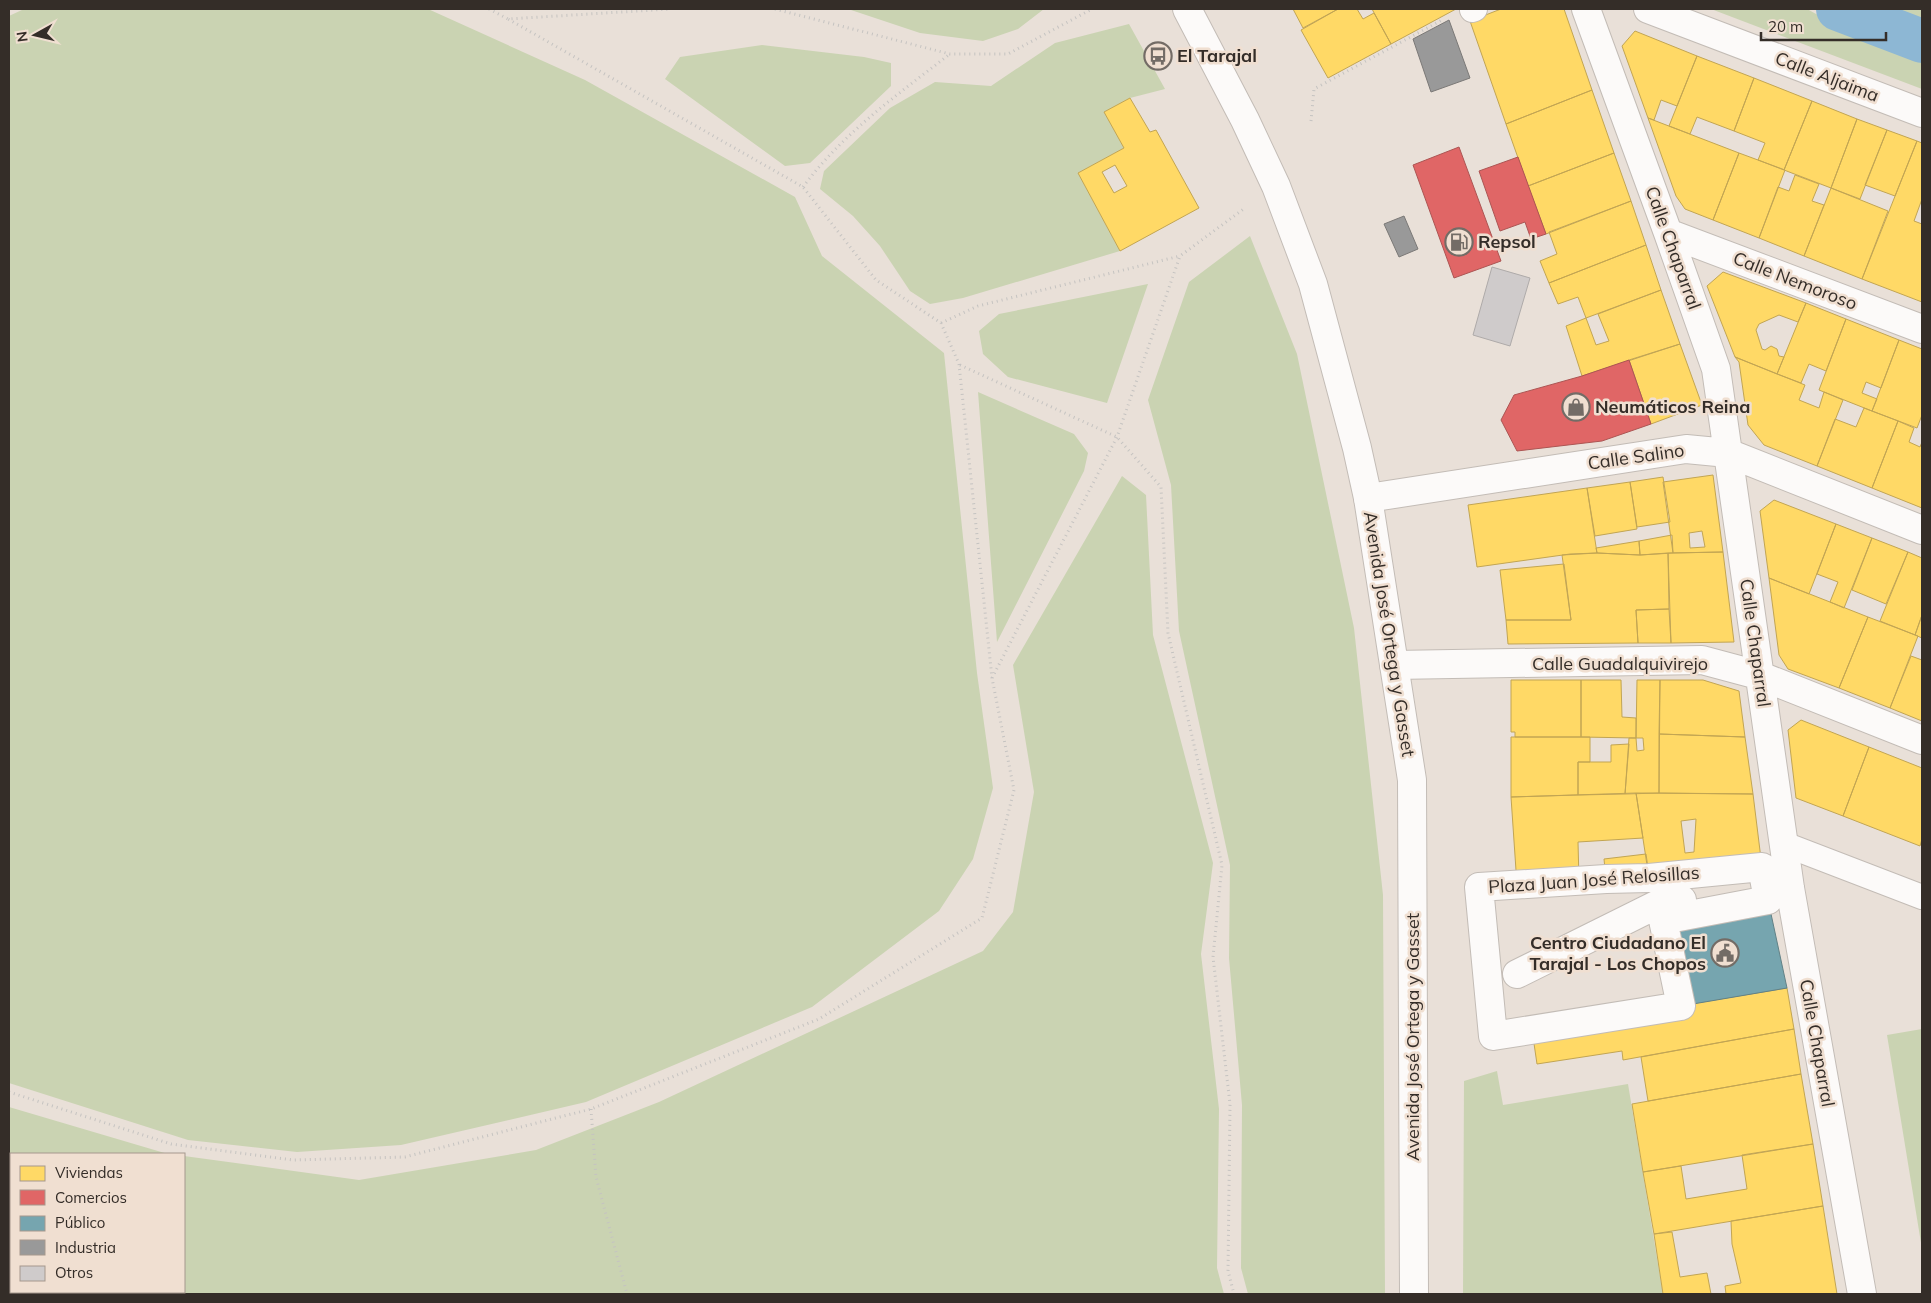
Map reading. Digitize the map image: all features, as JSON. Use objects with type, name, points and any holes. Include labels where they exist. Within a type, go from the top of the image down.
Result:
[{"type":"street","name":"Avenida José Ortega y Gasset","points":[[1187,9],[1245,120],[1276,186],[1313,284],[1357,448],[1368,498],[1412,780],[1414,1294]]},
{"type":"street","name":"Calle Chaparral","points":[[1586,9],[1716,369],[1758,675],[1784,844],[1778,886],[1862,1294]]},
{"type":"street","name":"Calle Aljaima","points":[[1648,9],[1922,113]]},
{"type":"street","name":"Calle Nemoroso","points":[[1668,232],[1922,329]]},
{"type":"street","name":"Calle Salino","points":[[1368,498],[1686,449],[1728,452],[1922,530]]},
{"type":"street","name":"Calle Guadalquivirejo","points":[[1394,665],[1702,660],[1758,675],[1922,740]]},
{"type":"street","name":"Plaza Juan José Relosillas","points":[[1762,867],[1778,886],[1768,900],[1663,920],[1681,1006],[1493,1036],[1479,887],[1649,878],[1762,867]]},
{"type":"street","points":[[1518,974],[1658,904],[1778,886]]},
{"type":"lane","points":[[1784,844],[1922,897]]},
{"type":"path","points":[[9,1092],[172,1144],[293,1160],[405,1157],[591,1109],[818,1019],[982,918],[1014,790],[992,678],[959,364],[941,323],[876,280],[802,187],[489,9]]},
{"type":"path","points":[[508,19],[670,9]]},
{"type":"path","points":[[775,9],[950,54],[1008,54],[1092,9]]},
{"type":"path","points":[[1312,121],[1314,90],[1454,13],[1473,10]]},
{"type":"path","points":[[802,187],[819,165],[888,101],[950,54]]},
{"type":"path","points":[[941,323],[978,306],[1180,256],[1276,186]]},
{"type":"path","points":[[992,678],[1117,437],[1180,256]]},
{"type":"path","points":[[959,364],[1117,437],[1161,486],[1168,633],[1222,865],[1213,957],[1230,1104],[1228,1271],[1234,1294]]},
{"type":"path","points":[[591,1109],[596,1177],[627,1294]]},
{"type":"green space","points":[[24,9],[428,9],[585,80],[795,197],[822,256],[944,353],[977,673],[993,788],[973,859],[939,911],[812,1007],[586,1102],[401,1145],[297,1152],[188,1140],[9,1083],[9,16]]},
{"type":"green space","points":[[848,9],[1044,9],[1018,29],[983,41],[920,33]]},
{"type":"green space","points":[[1711,9],[1807,9],[1827,20],[1922,57],[1922,89]]},
{"type":"green space","points":[[1878,9],[1922,9],[1922,26]]},
{"type":"green space","points":[[1129,24],[1165,89],[1130,98],[1105,112],[1124,148],[1078,173],[1120,251],[963,298],[930,304],[910,291],[880,246],[853,216],[820,189],[824,171],[890,108],[935,82],[991,86],[1055,43]]},
{"type":"green space","points":[[762,45],[864,57],[891,63],[891,86],[810,163],[785,166],[665,79],[680,57]]},
{"type":"green space","points":[[1250,236],[1297,354],[1354,628],[1383,895],[1385,1294],[1248,1294],[1241,1268],[1242,1105],[1229,958],[1230,865],[1179,631],[1171,485],[1148,400],[1189,282]]},
{"type":"green space","points":[[1148,284],[1107,403],[1008,377],[983,354],[979,331],[999,314]]},
{"type":"green space","points":[[978,392],[1074,434],[1088,453],[1084,471],[997,642]]},
{"type":"green space","points":[[1122,476],[1146,495],[1153,635],[1213,863],[1201,954],[1219,1109],[1217,1268],[1224,1294],[9,1294],[9,1107],[165,1153],[10,1153],[10,1293],[185,1293],[185,1156],[359,1180],[536,1150],[659,1102],[983,951],[1013,912],[1034,792],[1013,665]]},
{"type":"green space","points":[[1922,1029],[1922,1249],[1887,1035]]},
{"type":"green space","points":[[1497,1071],[1503,1105],[1628,1084],[1663,1294],[1463,1294],[1464,1081]]},
{"type":"building: Viviendas","points":[[1293,9],[1338,9],[1303,28]]},
{"type":"building: Viviendas","points":[[1338,9],[1357,9],[1363,19],[1374,13],[1391,44],[1328,78],[1301,30]]},
{"type":"building: Viviendas","points":[[1372,9],[1456,9],[1391,44]]},
{"type":"building: Viviendas","points":[[1501,9],[1564,9],[1592,90],[1506,124],[1470,21]]},
{"type":"building: Viviendas","points":[[1635,31],[1697,56],[1677,106],[1661,100],[1654,120],[1648,118],[1622,46]]},
{"type":"building: Viviendas","points":[[1697,56],[1754,78],[1734,131],[1697,117],[1690,134],[1669,126]]},
{"type":"building: Viviendas","points":[[1754,78],[1812,101],[1784,170],[1758,160],[1765,143],[1734,131]]},
{"type":"building: Viviendas","points":[[1592,90],[1614,153],[1528,186],[1506,124]]},
{"type":"building: Viviendas","points":[[1130,98],[1150,132],[1156,130],[1199,208],[1120,251],[1078,173],[1124,148],[1104,112]],"holes":[[[1115,165],[1127,186],[1114,193],[1102,172]]]},
{"type":"building: Viviendas","points":[[1812,101],[1857,119],[1831,188],[1784,170]]},
{"type":"building: Viviendas","points":[[1648,118],[1739,153],[1713,220],[1685,209],[1676,196]]},
{"type":"building: Viviendas","points":[[1857,119],[1887,130],[1860,199],[1831,188]]},
{"type":"building: Viviendas","points":[[1887,130],[1917,141],[1895,196],[1865,185]]},
{"type":"building: Viviendas","points":[[1917,141],[1922,143],[1922,199],[1914,221],[1922,224],[1922,302],[1862,279]]},
{"type":"building: Viviendas","points":[[1614,153],[1631,201],[1546,234],[1528,186]]},
{"type":"building: Viviendas","points":[[1739,153],[1785,170],[1759,238],[1713,220]]},
{"type":"building: Viviendas","points":[[1795,175],[1819,184],[1812,201],[1824,205],[1804,256],[1759,238],[1778,187],[1789,191]]},
{"type":"building: Viviendas","points":[[1831,188],[1888,211],[1862,279],[1804,256]]},
{"type":"building: Viviendas","points":[[1631,201],[1646,245],[1549,283],[1540,261],[1557,254],[1549,232]]},
{"type":"building: Viviendas","points":[[1646,245],[1661,290],[1586,318],[1578,297],[1558,304],[1549,283]]},
{"type":"building: Viviendas","points":[[1723,272],[1806,303],[1798,322],[1779,315],[1759,324],[1756,330],[1762,349],[1765,350],[1771,346],[1777,349],[1779,356],[1784,357],[1777,374],[1735,357],[1707,286]]},
{"type":"building: Viviendas","points":[[1661,290],[1680,344],[1582,376],[1566,326],[1586,318],[1596,345],[1609,341],[1598,314]]},
{"type":"building: Viviendas","points":[[1806,303],[1846,319],[1826,371],[1809,364],[1801,383],[1777,374]]},
{"type":"building: Viviendas","points":[[1846,319],[1899,340],[1881,388],[1866,382],[1862,393],[1877,399],[1872,411],[1819,390]]},
{"type":"building: Viviendas","points":[[1899,340],[1922,349],[1922,415],[1917,428],[1872,411]]},
{"type":"building: Viviendas","points":[[1680,344],[1702,405],[1651,424],[1629,360]]},
{"type":"building: Viviendas","points":[[1735,357],[1805,385],[1799,400],[1819,408],[1824,392],[1843,400],[1817,466],[1764,445],[1748,425],[1739,362]]},
{"type":"building: Viviendas","points":[[1864,408],[1898,421],[1872,488],[1817,466],[1835,419],[1856,427]]},
{"type":"building: Viviendas","points":[[1898,421],[1914,428],[1909,442],[1920,447],[1922,442],[1922,508],[1872,488]]},
{"type":"building: Viviendas","points":[[1713,475],[1723,552],[1673,553],[1663,482]],"holes":[[[1702,531],[1705,547],[1690,548],[1689,533]]]},
{"type":"building: Viviendas","points":[[1663,477],[1670,522],[1637,527],[1630,482]]},
{"type":"building: Viviendas","points":[[1630,482],[1637,529],[1595,536],[1587,488]]},
{"type":"building: Viviendas","points":[[1587,488],[1597,553],[1570,554],[1477,567],[1468,505]]},
{"type":"building: Viviendas","points":[[1774,500],[1836,524],[1809,594],[1769,578],[1760,511]]},
{"type":"building: Viviendas","points":[[1836,524],[1872,538],[1844,608],[1830,602],[1838,582],[1817,574]]},
{"type":"building: Viviendas","points":[[1672,535],[1673,553],[1640,555],[1639,541]]},
{"type":"building: Viviendas","points":[[1872,538],[1908,552],[1886,604],[1852,590]]},
{"type":"building: Viviendas","points":[[1639,541],[1640,555],[1597,553],[1596,548]]},
{"type":"building: Viviendas","points":[[1723,552],[1734,642],[1671,643],[1668,553]]},
{"type":"building: Viviendas","points":[[1908,552],[1922,558],[1922,615],[1915,635],[1880,621]]},
{"type":"building: Viviendas","points":[[1597,553],[1640,555],[1668,553],[1669,609],[1636,610],[1638,643],[1508,644],[1506,620],[1571,620],[1562,555]]},
{"type":"building: Viviendas","points":[[1564,564],[1571,620],[1506,620],[1500,570]]},
{"type":"building: Viviendas","points":[[1769,578],[1868,617],[1839,688],[1788,669],[1779,655]]},
{"type":"building: Viviendas","points":[[1669,609],[1671,643],[1638,643],[1636,610]]},
{"type":"building: Viviendas","points":[[1922,615],[1922,638],[1915,635]]},
{"type":"building: Viviendas","points":[[1868,617],[1918,636],[1890,708],[1839,688]]},
{"type":"building: Viviendas","points":[[1911,656],[1922,660],[1922,721],[1890,708]]},
{"type":"building: Viviendas","points":[[1511,680],[1581,680],[1581,737],[1515,737],[1515,732],[1511,732]]},
{"type":"building: Viviendas","points":[[1581,680],[1621,680],[1622,717],[1636,718],[1636,738],[1581,737]]},
{"type":"building: Viviendas","points":[[1637,680],[1660,680],[1659,793],[1625,794],[1629,738],[1636,738]],"holes":[[[1636,738],[1643,738],[1644,750],[1637,751]]]},
{"type":"building: Viviendas","points":[[1660,680],[1703,680],[1739,691],[1745,737],[1659,734]]},
{"type":"building: Viviendas","points":[[1801,720],[1869,747],[1843,816],[1796,798],[1788,730]]},
{"type":"building: Viviendas","points":[[1659,734],[1745,737],[1753,794],[1659,793]]},
{"type":"building: Viviendas","points":[[1511,737],[1590,737],[1590,762],[1578,762],[1578,795],[1511,797]]},
{"type":"building: Viviendas","points":[[1629,744],[1625,794],[1578,795],[1578,762],[1611,762],[1611,745]]},
{"type":"building: Viviendas","points":[[1869,747],[1922,768],[1922,839],[1920,846],[1843,816]]},
{"type":"building: Viviendas","points":[[1636,793],[1753,794],[1762,867],[1649,878]],"holes":[[[1696,819],[1694,852],[1685,853],[1681,821]]]},
{"type":"building: Viviendas","points":[[1636,793],[1643,838],[1578,842],[1579,881],[1517,885],[1511,797]]},
{"type":"building: Viviendas","points":[[1646,854],[1649,875],[1606,879],[1604,859]]},
{"type":"building: Viviendas","points":[[1787,988],[1794,1029],[1623,1060],[1622,1051],[1537,1064],[1532,1030]]},
{"type":"building: Viviendas","points":[[1794,1029],[1801,1074],[1648,1101],[1641,1057]]},
{"type":"building: Viviendas","points":[[1801,1074],[1813,1144],[1643,1172],[1632,1104]]},
{"type":"building: Viviendas","points":[[1813,1144],[1823,1206],[1654,1234],[1643,1172],[1681,1166],[1686,1199],[1747,1189],[1742,1155]]},
{"type":"building: Viviendas","points":[[1823,1206],[1837,1294],[1726,1294],[1725,1286],[1741,1283],[1732,1244],[1731,1221]]},
{"type":"building: Viviendas","points":[[1672,1232],[1680,1277],[1707,1273],[1711,1294],[1663,1294],[1654,1234]]},
{"type":"building: Comercios","points":[[1459,147],[1501,261],[1454,278],[1413,165]]},
{"type":"building: Comercios","points":[[1518,157],[1546,234],[1531,239],[1525,222],[1500,231],[1479,171]]},
{"type":"building: Comercios","name":"Neumáticos Reina","points":[[1629,360],[1651,424],[1602,441],[1517,451],[1501,420],[1514,395],[1582,376]]},
{"type":"building: Público","name":"Centro Ciudadano El Tarajal - Los Chopos","points":[[1768,900],[1787,988],[1687,1005],[1663,920]]},
{"type":"building: Industria","points":[[1449,20],[1470,78],[1431,92],[1413,39]]},
{"type":"building: Industria","points":[[1404,216],[1418,249],[1399,257],[1384,224]]},
{"type":"building: Otros","points":[[1492,267],[1530,278],[1510,346],[1473,335]]},
{"type":"waterway","points":[[1838,9],[1922,41]]},
{"type":"place","name":"El Tarajal","points":[[1158,56]]},
{"type":"place","name":"Repsol","points":[[1459,242]]},
{"type":"place","name":"Neumáticos Reina","points":[[1576,407]]},
{"type":"place","name":"Centro Ciudadano El Tarajal - Los Chopos","points":[[1725,953]]}]
